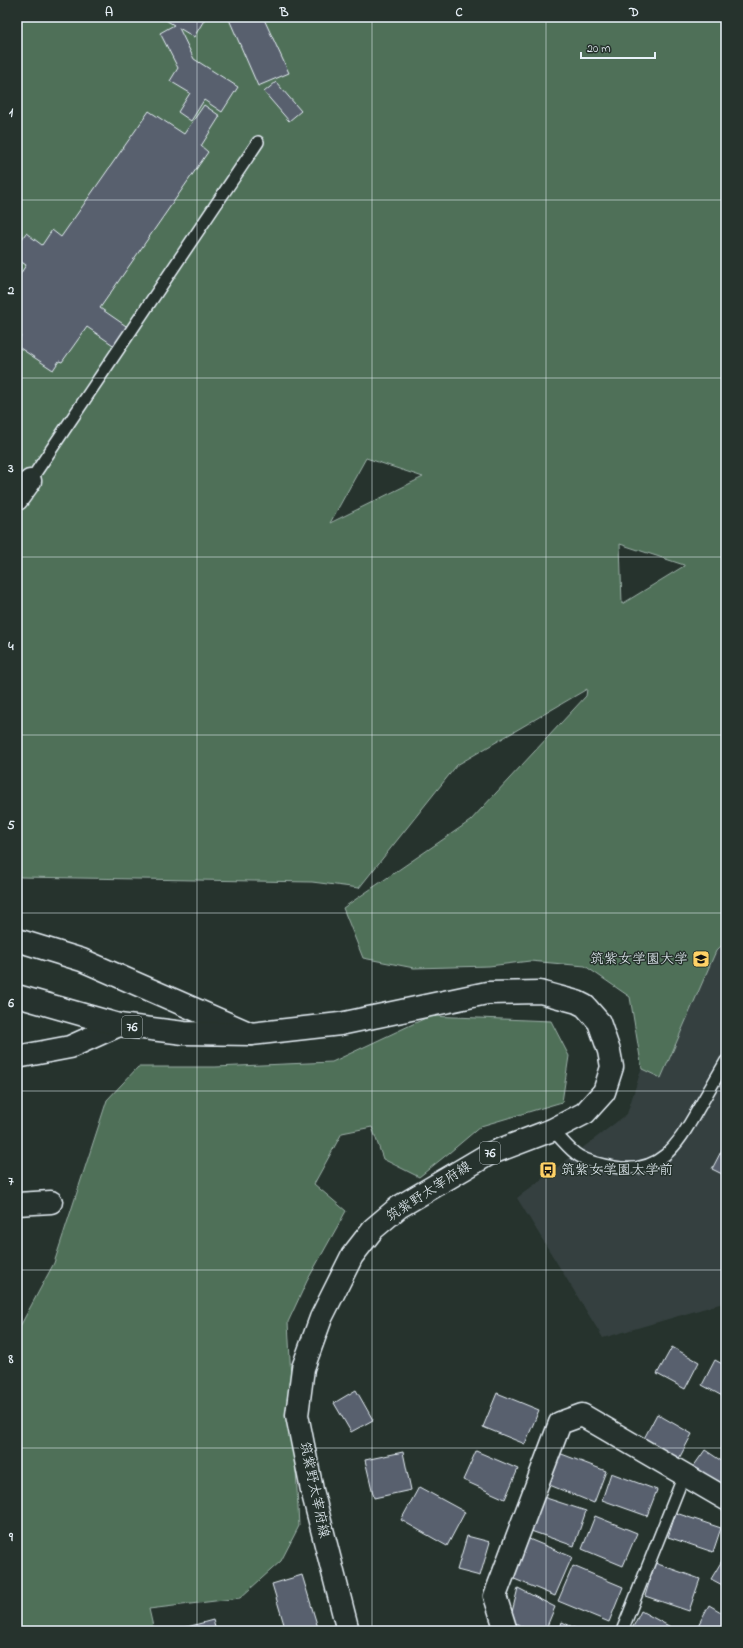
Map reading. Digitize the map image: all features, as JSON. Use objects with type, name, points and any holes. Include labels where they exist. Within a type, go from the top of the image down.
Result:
[{"type":"main road","points":[[17,499],[30,482]]},
{"type":"main road","points":[[17,940],[82,960],[251,1034]]},
{"type":"main road","name":"筑紫野太宰府線","points":[[17,996],[119,1025],[184,1033],[251,1034],[340,1024],[487,993],[540,992],[577,1002],[585,1006],[599,1022],[609,1051],[612,1067],[604,1092],[595,1103],[585,1113],[552,1130],[489,1154],[399,1207],[373,1229],[352,1256],[321,1318],[303,1368],[297,1414],[312,1490],[348,1631]]},
{"type":"main road","points":[[17,1056],[70,1047],[119,1025]]},
{"type":"main road","points":[[17,1204],[51,1202]]},
{"type":"main road","points":[[506,1631],[495,1596],[560,1423],[582,1415],[684,1476],[726,1499]]},
{"type":"lane","points":[[30,482],[258,142]]},
{"type":"lane","points":[[552,1130],[578,1156],[602,1165],[626,1169],[637,1169],[648,1165],[661,1159],[671,1151],[684,1134],[726,1061]]},
{"type":"lane","points":[[622,1631],[684,1476]]},
{"type":"shaded area","name":"筑紫女学園大学","points":[[726,803],[726,1304],[723,1303],[603,1338],[517,1198],[627,1114]]},
{"type":"green space","points":[[17,17],[726,17],[726,941],[716,951],[661,1078],[642,1069],[630,997],[585,966],[530,961],[489,966],[414,968],[363,958],[343,908],[470,821],[586,696],[587,689],[457,765],[359,888],[312,882],[21,877],[17,875]],"holes":[[[366,458],[423,477],[330,523]],[[620,544],[684,565],[684,566],[622,604]]]},
{"type":"green space","points":[[430,1016],[551,1021],[569,1056],[562,1102],[481,1126],[419,1177],[383,1159],[372,1127],[342,1133],[314,1184],[346,1211],[307,1281],[288,1322],[299,1526],[281,1561],[240,1598],[149,1609],[154,1631],[17,1631],[17,1332],[54,1263],[107,1100],[138,1067],[215,1067],[332,1062]]},
{"type":"building","points":[[165,17],[206,17],[194,37],[179,28],[194,59],[238,87],[222,112],[204,100],[191,121],[178,112],[190,93],[170,81],[178,68],[160,33],[174,25],[164,19]]},
{"type":"building","points":[[228,17],[263,17],[289,73],[258,86]]},
{"type":"building","points":[[276,82],[301,111],[289,121],[264,92]]},
{"type":"building","points":[[204,105],[220,116],[201,146],[208,152],[100,308],[129,328],[116,347],[87,327],[62,362],[59,361],[53,370],[17,346],[17,342],[21,336],[17,333],[17,296],[21,290],[17,287],[17,279],[26,265],[17,259],[17,246],[26,233],[42,245],[52,230],[61,237],[149,111],[184,134]]},
{"type":"building","points":[[726,1142],[726,1176],[712,1169]]},
{"type":"building","points":[[672,1347],[699,1362],[685,1389],[657,1374]]},
{"type":"building","points":[[715,1360],[726,1366],[726,1398],[702,1385]]},
{"type":"building","points":[[356,1390],[373,1420],[351,1432],[334,1403]]},
{"type":"building","points":[[497,1393],[539,1410],[525,1444],[483,1427]]},
{"type":"building","points":[[657,1414],[692,1434],[674,1468],[639,1448]]},
{"type":"building","points":[[705,1450],[726,1464],[726,1490],[693,1467]]},
{"type":"building","points":[[476,1451],[518,1469],[505,1499],[463,1480]]},
{"type":"building","points":[[403,1452],[411,1490],[374,1498],[365,1460]]},
{"type":"building","points":[[559,1453],[606,1471],[594,1503],[547,1484]]},
{"type":"building","points":[[611,1473],[657,1490],[647,1516],[602,1500]]},
{"type":"building","points":[[419,1487],[465,1512],[447,1546],[401,1520]]},
{"type":"building","points":[[540,1496],[586,1511],[574,1546],[528,1530]]},
{"type":"building","points":[[676,1513],[721,1528],[713,1552],[668,1537]]},
{"type":"building","points":[[595,1516],[637,1533],[623,1566],[582,1549]]},
{"type":"building","points":[[467,1536],[490,1542],[480,1576],[457,1570]]},
{"type":"building","points":[[529,1539],[572,1557],[555,1596],[512,1578]]},
{"type":"building","points":[[726,1554],[726,1587],[711,1579]]},
{"type":"building","points":[[655,1563],[700,1579],[689,1611],[645,1596]]},
{"type":"building","points":[[573,1566],[623,1587],[609,1622],[558,1601]]},
{"type":"building","points":[[302,1575],[319,1631],[286,1631],[272,1584]]},
{"type":"building","points":[[518,1588],[555,1607],[545,1631],[530,1631],[510,1620]]},
{"type":"building","points":[[709,1605],[726,1615],[726,1631],[695,1631]]},
{"type":"building","points":[[641,1611],[678,1631],[631,1631]]},
{"type":"building","points":[[213,1620],[216,1631],[176,1631],[176,1630]]},
{"type":"building","points":[[562,1622],[581,1631],[559,1631]]},
{"type":"place","name":"筑紫女学園大学","points":[[701,959]]},
{"type":"place","name":"筑紫女学園大学前","points":[[548,1170]]}]
